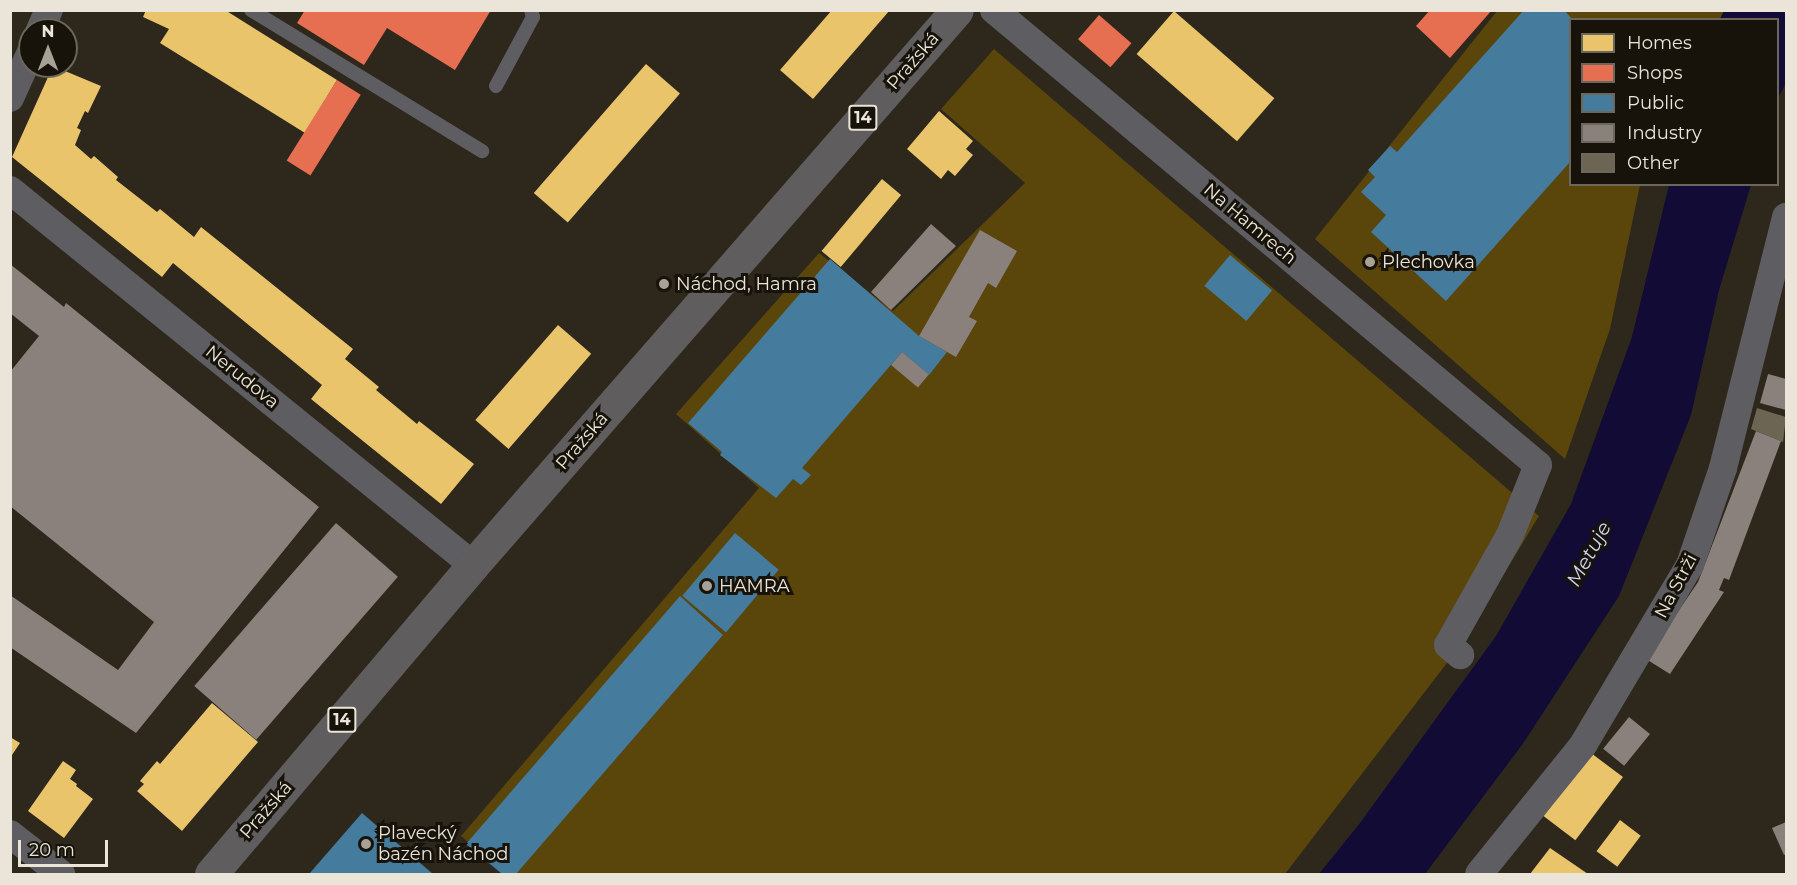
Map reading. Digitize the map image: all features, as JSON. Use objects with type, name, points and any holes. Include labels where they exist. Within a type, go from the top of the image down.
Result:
[{"type":"main road","name":"Pražská","points":[[211,874],[473,566],[957,10]]},
{"type":"street","name":"Na Hamrech","points":[[994,10],[1538,465],[1510,535],[1448,645],[1460,655]]},
{"type":"street","points":[[10,98],[19,78]]},
{"type":"street","name":"Nerudova","points":[[10,190],[473,566]]},
{"type":"street","name":"Na Strži","points":[[1479,874],[1583,745],[1690,566],[1723,468],[1786,217]]},
{"type":"street","points":[[10,834],[61,874]]},
{"type":"lane","points":[[251,10],[482,151]]},
{"type":"lane","points":[[496,86],[533,17],[531,10]]},
{"type":"shaded area","points":[[1497,11],[1724,11],[1720,18],[1569,18],[1569,186],[1640,186],[1610,329],[1565,459],[1315,239]]},
{"type":"shaded area","points":[[994,49],[1539,516],[1460,646],[1285,874],[505,874],[461,836],[759,488],[676,414],[819,253],[893,311],[1025,183],[941,109]]},
{"type":"water","points":[[1724,11],[1786,11],[1786,83],[1779,96],[1779,18],[1720,18]]},
{"type":"water","name":"Metuje","points":[[1669,186],[1751,186],[1719,290],[1691,415],[1619,596],[1522,745],[1425,874],[1319,874],[1360,823],[1496,636],[1571,504],[1632,337]]},
{"type":"building: Homes","points":[[146,10],[225,10],[337,80],[305,133],[160,43],[169,29],[143,17]]},
{"type":"building: Homes","points":[[832,10],[890,10],[813,99],[780,70]]},
{"type":"building: Homes","points":[[1174,11],[1274,98],[1237,141],[1137,54]]},
{"type":"building: Homes","points":[[646,64],[680,94],[568,223],[534,193]]},
{"type":"building: Homes","points":[[78,76],[101,86],[88,113],[85,111],[77,128],[81,130],[75,145],[91,159],[94,156],[118,177],[116,180],[157,212],[160,209],[194,237],[201,227],[353,349],[345,359],[379,387],[376,390],[417,424],[419,421],[474,464],[441,504],[311,399],[322,385],[173,263],[162,277],[12,157],[48,78]]},
{"type":"building: Homes","points":[[939,111],[973,141],[966,149],[973,155],[955,176],[948,170],[941,179],[907,149]]},
{"type":"building: Homes","points":[[882,179],[901,195],[841,267],[822,251]]},
{"type":"building: Homes","points":[[558,325],[591,354],[509,449],[475,420]]},
{"type":"building: Homes","points":[[212,703],[258,742],[182,831],[137,791],[144,784],[140,781],[157,761],[160,764]]},
{"type":"building: Homes","points":[[10,737],[20,743],[10,758]]},
{"type":"building: Homes","points":[[1591,753],[1623,777],[1575,840],[1543,816]]},
{"type":"building: Homes","points":[[63,761],[76,770],[70,779],[93,799],[64,838],[28,811]]},
{"type":"building: Homes","points":[[1620,820],[1641,836],[1617,867],[1597,851]]},
{"type":"building: Homes","points":[[1550,848],[1588,874],[1530,874]]},
{"type":"building: Shops","points":[[305,10],[491,10],[455,70],[387,28],[364,65],[297,23]]},
{"type":"building: Shops","points":[[1430,10],[1492,10],[1450,58],[1416,26]]},
{"type":"building: Shops","points":[[1099,15],[1131,43],[1110,67],[1078,39]]},
{"type":"building: Shops","points":[[337,80],[361,95],[310,175],[287,161]]},
{"type":"building: Public","points":[[1524,10],[1564,10],[1571,18],[1569,18],[1569,163],[1446,301],[1371,232],[1386,215],[1361,192],[1375,177],[1368,170],[1390,146],[1397,152]]},
{"type":"building: Public","points":[[1230,255],[1272,290],[1246,321],[1204,286]]},
{"type":"building: Public","points":[[830,259],[919,336],[947,352],[929,375],[902,352],[802,468],[811,475],[801,485],[793,479],[776,498],[720,455],[722,452],[688,423]]},
{"type":"building: Public","points":[[735,533],[779,570],[726,632],[682,596]]},
{"type":"building: Public","points":[[680,596],[723,635],[516,874],[502,874],[466,844]]},
{"type":"building: Public","name":"Plavecký bazén Náchod","points":[[362,813],[433,874],[309,874]]},
{"type":"building: Industry","points":[[931,224],[956,246],[891,310],[871,292]]},
{"type":"building: Industry","points":[[980,230],[1017,251],[996,288],[988,283],[969,317],[977,321],[956,357],[919,336]]},
{"type":"building: Industry","points":[[10,264],[64,307],[66,303],[319,507],[136,733],[10,647],[10,595],[118,670],[154,622],[10,506],[10,372],[39,336],[10,313]]},
{"type":"building: Industry","points":[[902,352],[929,374],[918,388],[891,365]]},
{"type":"building: Industry","points":[[1768,374],[1786,379],[1786,410],[1760,403]]},
{"type":"building: Industry","points":[[1756,431],[1781,441],[1729,580],[1724,578],[1719,590],[1724,592],[1670,674],[1646,659],[1698,582]]},
{"type":"building: Industry","points":[[336,523],[398,577],[256,740],[194,686]]},
{"type":"building: Industry","points":[[1629,717],[1650,734],[1624,766],[1603,749]]},
{"type":"building: Industry","points":[[1786,822],[1786,854],[1784,855],[1772,828]]},
{"type":"building: Other","points":[[1757,408],[1786,417],[1783,442],[1751,429]]},
{"type":"place","name":"Plechovka","points":[[1370,262]]},
{"type":"place","name":"Náchod, Hamra","points":[[664,284]]},
{"type":"place","name":"HAMRA","points":[[707,586]]},
{"type":"place","name":"Plavecký bazén Náchod","points":[[366,844]]}]
